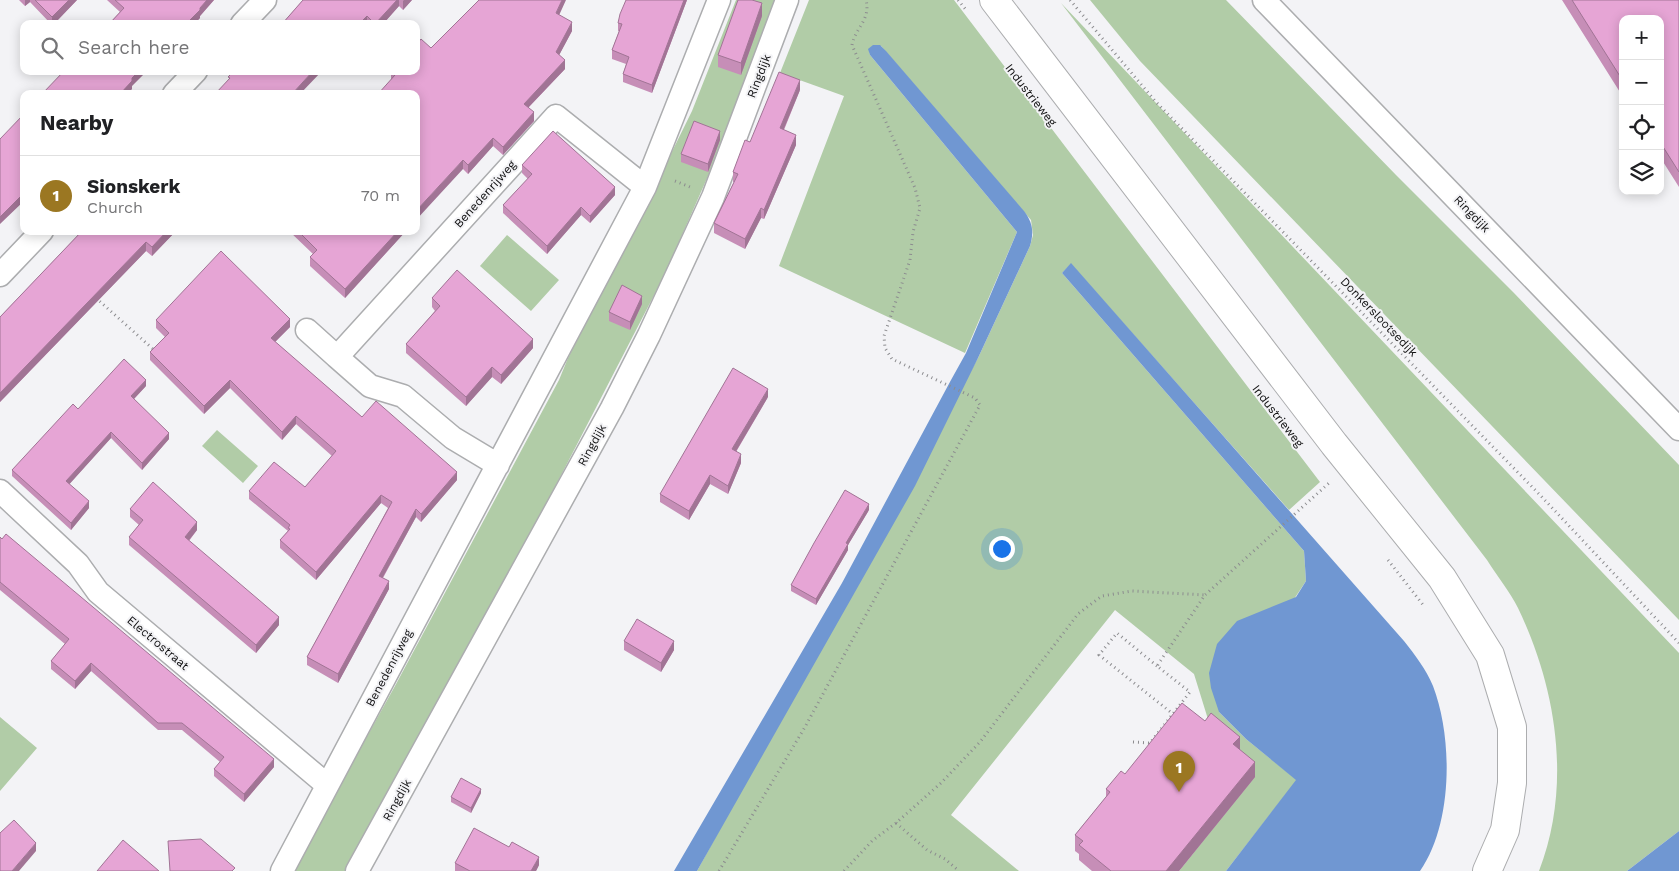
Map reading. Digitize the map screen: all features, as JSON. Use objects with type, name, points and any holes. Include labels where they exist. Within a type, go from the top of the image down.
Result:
[{"type":"street","points":[[246,20],[265,0]]},
{"type":"street","name":"Benedenrijweg","points":[[282,871],[648,179],[719,0]]},
{"type":"street","name":"Ringdijk","points":[[357,871],[612,408],[650,335],[713,197],[787,0]]},
{"type":"street","points":[[994,0],[1334,444],[1442,578],[1490,655],[1512,727],[1512,783],[1505,830],[1487,871]]},
{"type":"street","name":"Ringdijk","points":[[1264,0],[1679,429]]},
{"type":"street","points":[[178,90],[192,75]]},
{"type":"street","name":"Benedenrijweg","points":[[337,357],[556,116],[648,179]]},
{"type":"street","points":[[0,275],[38,235]]},
{"type":"street","points":[[307,330],[370,386],[403,396],[453,438],[498,465]]},
{"type":"street","name":"Electrostraat","points":[[0,491],[78,564],[98,592],[327,785]]},
{"type":"path","points":[[719,871],[806,727],[980,405],[975,398],[892,359],[885,348],[884,336],[910,260],[920,208],[915,188],[852,45],[854,35],[864,22],[866,0]]},
{"type":"path","points":[[958,0],[970,16]]},
{"type":"path","name":"Donkerslootsedijk","points":[[1070,0],[1156,102],[1541,496],[1679,643]]},
{"type":"path","points":[[648,179],[713,197]]},
{"type":"path","points":[[89,292],[153,349]]},
{"type":"path","points":[[1157,666],[1205,595],[1329,483],[1334,490]]},
{"type":"path","points":[[1388,560],[1429,613]]},
{"type":"path","points":[[844,871],[872,841],[896,823],[941,783],[980,742],[1078,614],[1102,596],[1132,591],[1205,595]]},
{"type":"path","points":[[1133,742],[1150,743],[1173,714],[1190,692],[1116,633],[1099,655],[1173,714]]},
{"type":"path","points":[[896,823],[928,850],[945,859],[960,871]]},
{"type":"green space","points":[[736,0],[777,0],[708,176],[665,274],[525,545],[348,871],[292,871],[395,686],[559,380],[568,358],[692,111]]},
{"type":"green space","points":[[809,0],[954,0],[1320,482],[1289,510],[1071,264],[1062,273],[1304,551],[1306,581],[1219,712],[1246,739],[1297,780],[1226,871],[1179,871],[1254,777],[1211,729],[1194,674],[1115,610],[951,815],[1019,871],[697,871],[978,358],[1030,246],[1033,235],[1031,220],[881,46],[869,49],[870,55],[1017,232],[965,353],[779,266],[844,96],[780,73]]},
{"type":"green space","points":[[1090,0],[1226,0],[1514,293],[1679,465],[1679,620],[1140,61]]},
{"type":"green space","points":[[1061,3],[1679,653],[1679,831],[1627,871],[1539,871],[1549,839],[1555,805],[1557,772],[1555,738],[1550,704],[1542,671],[1515,602],[1487,560]]},
{"type":"green space","points":[[507,235],[559,280],[531,311],[480,266]]},
{"type":"green space","points":[[217,430],[258,466],[243,483],[202,446]]},
{"type":"green space","points":[[0,717],[37,748],[0,791]]},
{"type":"water","points":[[873,45],[880,45],[886,51],[1024,211],[1031,224],[1030,246],[978,358],[915,486],[697,871],[674,871],[842,583],[966,353],[1017,232],[870,55],[868,49]]},
{"type":"water","points":[[1071,263],[1404,641],[1427,674],[1440,707],[1444,730],[1446,780],[1444,806],[1439,830],[1431,852],[1420,871],[1226,871],[1296,780],[1246,739],[1219,712],[1211,688],[1209,673],[1217,644],[1237,621],[1296,597],[1306,581],[1304,551],[1062,273]]},
{"type":"water","points":[[1679,831],[1679,871],[1627,871]]},
{"type":"building","points":[[35,0],[69,0],[52,17]]},
{"type":"building","points":[[115,0],[207,0],[190,20],[113,20],[124,8]]},
{"type":"building","points":[[303,0],[397,0],[379,20],[371,20],[367,16],[363,20],[286,20]]},
{"type":"building","points":[[479,0],[562,0],[556,13],[572,22],[556,52],[565,60],[524,104],[534,112],[503,147],[493,138],[468,165],[463,160],[420,207],[420,90],[382,90],[395,75],[420,75],[420,40],[421,39],[431,48]]},
{"type":"building","points":[[626,0],[684,0],[652,85],[623,74],[629,57],[612,50],[622,24],[618,23]]},
{"type":"building","points":[[738,0],[752,0],[762,3],[741,63],[718,55]]},
{"type":"building","points":[[1572,0],[1679,0],[1679,172],[1664,148],[1664,15],[1619,15],[1619,75]]},
{"type":"building","points":[[779,72],[800,80],[780,128],[796,135],[764,210],[761,208],[745,239],[714,223],[738,174],[733,172],[745,140],[750,142]]},
{"type":"building","points":[[60,75],[135,75],[124,90],[46,90]]},
{"type":"building","points":[[230,75],[309,75],[296,90],[219,90],[230,78],[228,77]]},
{"type":"building","points":[[20,118],[20,197],[0,217],[0,139]]},
{"type":"building","points":[[694,121],[720,131],[708,164],[681,154]]},
{"type":"building","points":[[553,131],[615,187],[590,216],[581,207],[547,246],[503,205],[532,174],[522,165]]},
{"type":"building","points":[[78,235],[163,235],[152,247],[146,242],[0,393],[0,317]]},
{"type":"building","points":[[302,235],[394,235],[345,289],[310,257],[317,250]]},
{"type":"building","points":[[221,251],[290,319],[271,338],[362,417],[376,401],[457,472],[421,514],[416,509],[379,576],[389,581],[338,674],[307,657],[392,502],[381,495],[316,572],[280,540],[290,529],[288,528],[290,525],[249,491],[274,462],[305,487],[336,451],[296,416],[282,432],[230,380],[204,406],[150,352],[169,333],[156,320]]},
{"type":"building","points":[[457,270],[533,339],[501,375],[492,367],[466,397],[406,344],[440,306],[432,298]]},
{"type":"building","points":[[622,285],[642,296],[630,322],[609,312]]},
{"type":"building","points":[[124,359],[146,380],[131,396],[169,433],[142,463],[111,432],[66,481],[89,501],[71,523],[12,470],[73,404],[78,409]]},
{"type":"building","points":[[733,368],[768,389],[732,449],[741,454],[728,486],[710,475],[689,511],[660,494]]},
{"type":"building","points":[[153,482],[197,522],[185,537],[279,617],[256,645],[129,537],[143,520],[130,509]]},
{"type":"building","points":[[845,490],[869,504],[816,599],[791,585]]},
{"type":"building","points":[[6,534],[274,759],[244,794],[214,769],[224,757],[182,723],[158,723],[91,663],[75,681],[51,661],[69,639],[0,582],[0,537],[2,539]]},
{"type":"building","points":[[637,619],[674,641],[661,663],[624,641]]},
{"type":"building","points":[[1182,703],[1205,721],[1211,713],[1240,737],[1233,744],[1255,762],[1166,871],[1111,871],[1079,845],[1083,841],[1075,835],[1110,792],[1106,789],[1121,771],[1125,774]]},
{"type":"building","points":[[461,778],[481,789],[471,808],[451,797]]},
{"type":"building","points":[[14,820],[36,843],[12,871],[0,871],[0,833]]},
{"type":"building","points":[[474,828],[509,847],[512,842],[539,857],[531,871],[470,871],[455,863]]},
{"type":"building","points":[[201,839],[235,868],[232,871],[170,871],[168,841]]},
{"type":"building","points":[[123,840],[159,871],[97,871]]},
{"type":"place","name":"Sionskerk","points":[[1179,792]]}]
